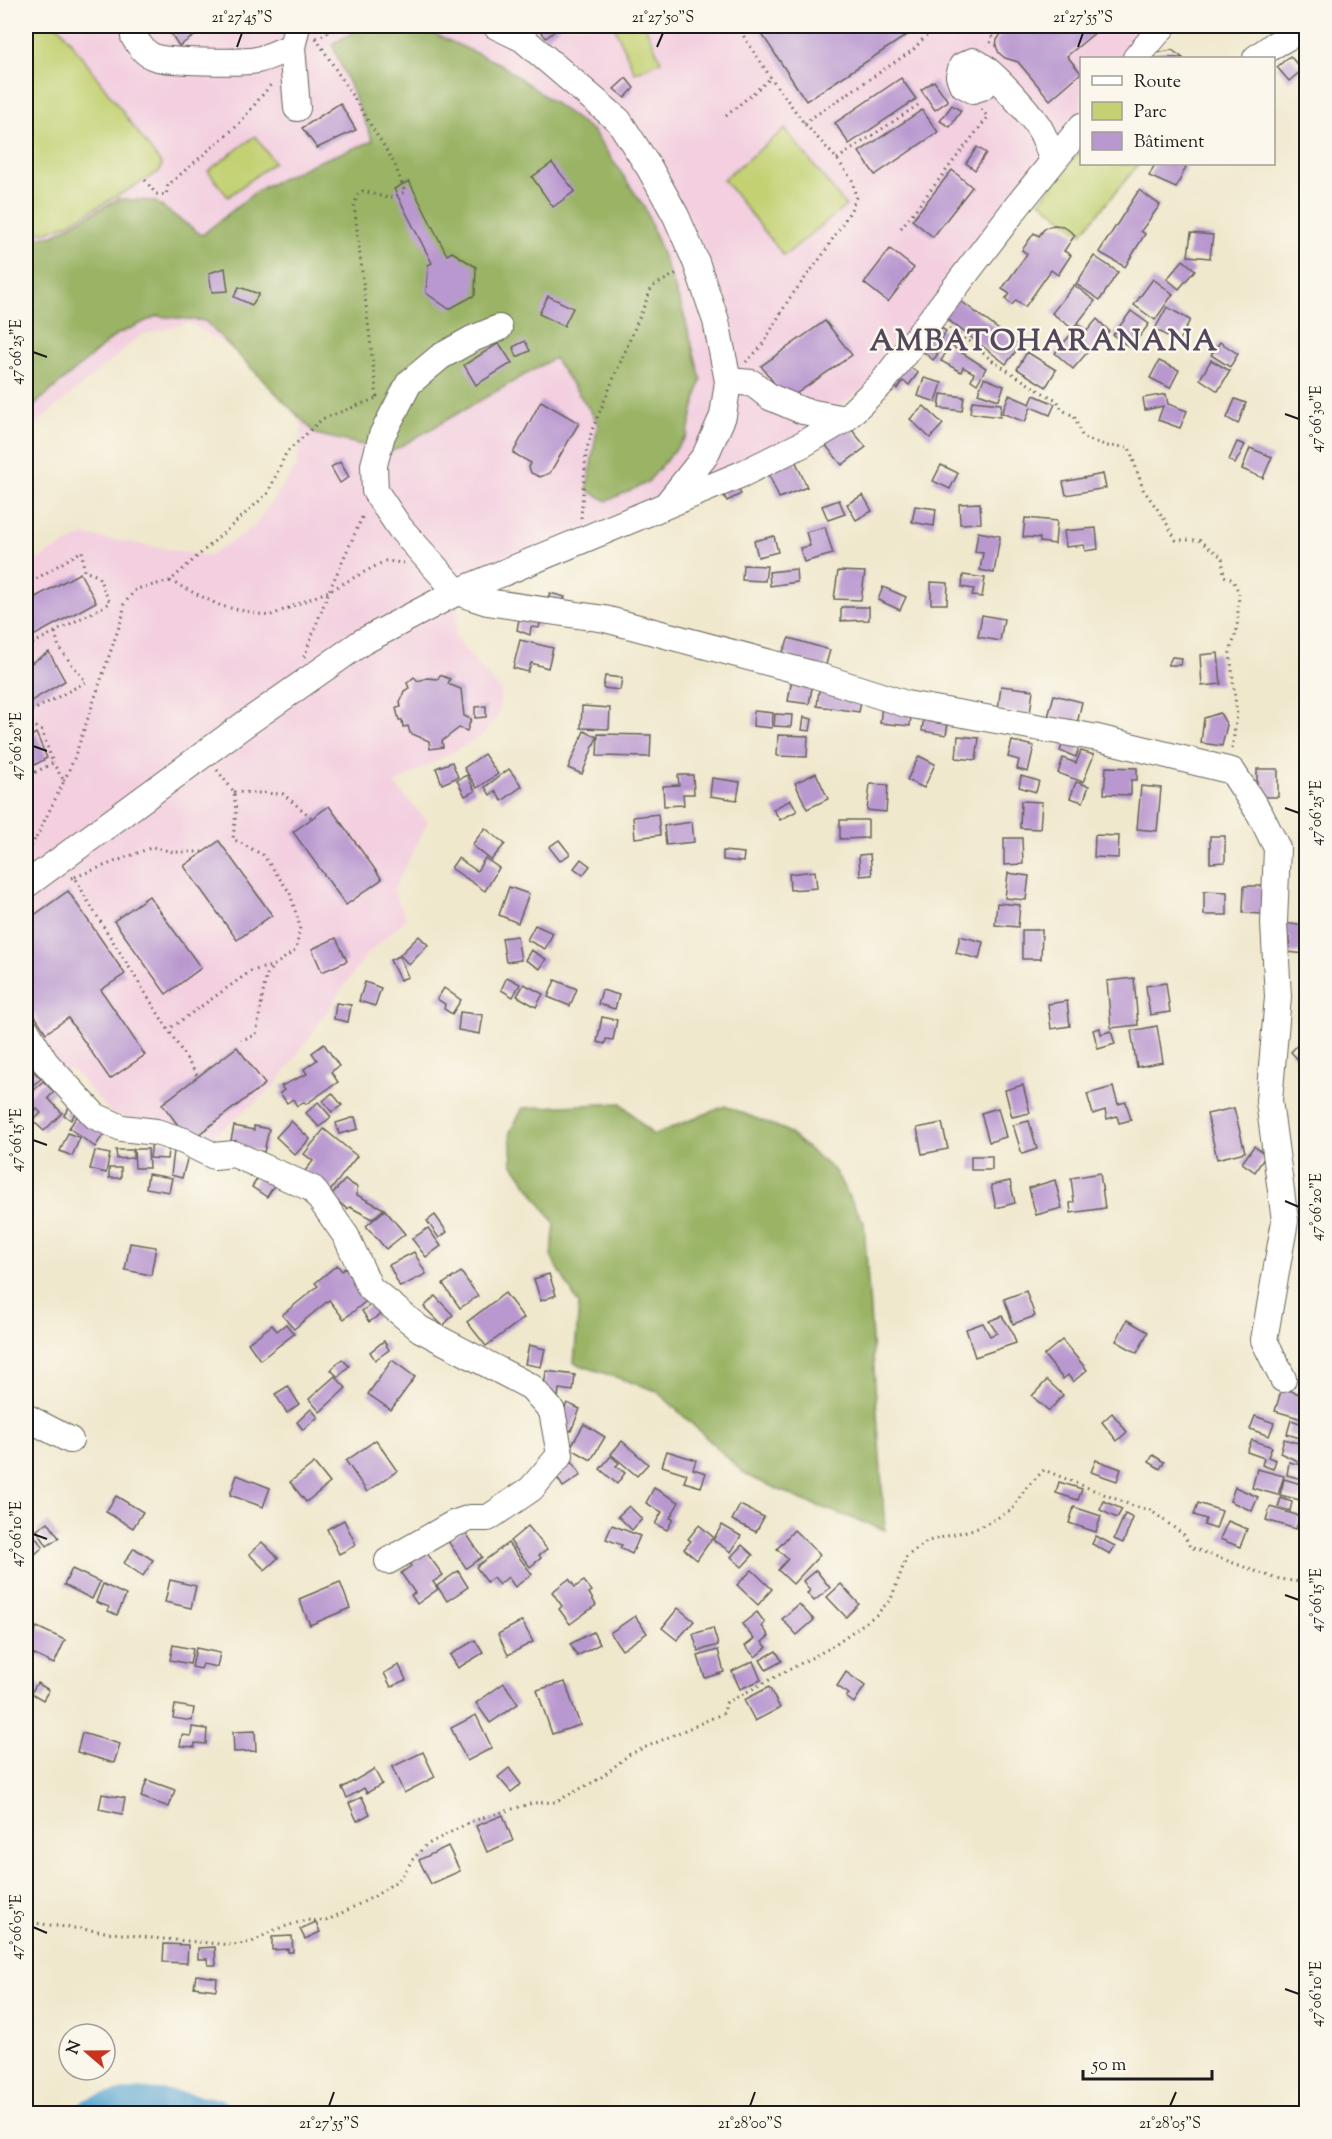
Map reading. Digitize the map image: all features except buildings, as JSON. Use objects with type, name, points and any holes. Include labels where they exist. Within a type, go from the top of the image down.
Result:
[{"type":"street","points":[[496,26],[523,39],[619,121],[650,169],[676,216],[696,262],[716,321],[728,381],[723,416],[705,456],[667,505]]},
{"type":"street","points":[[1137,57],[1163,26]]},
{"type":"street","points":[[1257,57],[1306,27]]},
{"type":"street","points":[[134,37],[142,49],[154,57],[168,60],[254,60],[273,56],[302,37]]},
{"type":"street","points":[[297,108],[302,37]]},
{"type":"street","points":[[973,90],[982,87],[987,80],[985,68],[1041,129],[1053,161]]},
{"type":"street","points":[[26,885],[362,642],[457,592],[742,474],[803,444],[845,419],[883,382],[1080,128]]},
{"type":"street","points":[[499,328],[472,339],[440,357],[409,383],[382,435],[374,465],[375,491],[400,528],[457,592],[487,602],[606,619],[812,674],[906,704],[1098,738],[1232,771],[1238,779],[1260,814],[1277,848],[1274,923],[1278,997],[1269,1101],[1285,1221],[1264,1340],[1284,1379]]},
{"type":"street","points":[[728,381],[752,383],[770,397],[803,411],[845,419]]},
{"type":"street","points":[[26,1030],[45,1062],[95,1116],[122,1128],[156,1132],[184,1140],[214,1156],[234,1154],[314,1189],[346,1236],[370,1288],[420,1329],[531,1387],[552,1412],[560,1455],[531,1489],[488,1518],[470,1518],[453,1524],[388,1561]]},
{"type":"street","points":[[26,1417],[70,1440]]},
{"type":"path","points":[[728,381],[760,346],[789,299],[822,256],[851,210],[856,197],[852,180],[837,159],[804,123],[771,78],[738,26]]},
{"type":"path","points":[[804,123],[913,50],[932,26]]},
{"type":"path","points":[[985,26],[992,37]]},
{"type":"path","points":[[302,37],[382,143],[405,192],[388,198],[363,191],[358,194],[354,205],[382,435]]},
{"type":"path","points":[[145,180],[156,194],[166,195],[168,185],[238,125],[279,76]]},
{"type":"path","points":[[726,116],[771,78]]},
{"type":"path","points":[[901,228],[988,117],[971,103],[973,90]]},
{"type":"path","points":[[837,159],[921,103]]},
{"type":"path","points":[[580,541],[586,453],[591,430],[652,287],[696,262]]},
{"type":"path","points":[[932,318],[969,341],[990,359],[1057,400],[1062,410],[1074,416],[1083,438],[1108,446],[1129,447],[1143,489],[1176,540],[1199,540],[1222,557],[1224,576],[1233,580],[1239,593],[1237,629],[1230,653],[1237,715],[1234,745],[1225,769]]},
{"type":"path","points":[[26,859],[74,759],[123,615],[124,604],[136,589],[170,581],[268,493],[286,453],[322,419],[377,398]]},
{"type":"path","points":[[304,658],[329,591],[375,491]]},
{"type":"path","points":[[26,585],[82,551],[84,571],[98,576],[110,603],[26,647]]},
{"type":"path","points":[[170,581],[221,606],[269,616],[329,591],[385,561],[435,567]]},
{"type":"path","points":[[26,714],[86,682],[59,648],[55,632]]},
{"type":"path","points":[[26,720],[42,731],[53,763],[64,781]]},
{"type":"path","points":[[172,1027],[251,971],[273,966],[296,950],[300,927],[290,893],[263,855],[233,839],[236,812],[234,792],[205,754]]},
{"type":"path","points":[[26,777],[53,763]]},
{"type":"path","points":[[234,792],[283,794],[312,818]]},
{"type":"path","points":[[26,844],[36,838]]},
{"type":"path","points":[[65,882],[153,847],[173,852],[204,852]]},
{"type":"path","points":[[75,877],[87,900],[198,1077]]},
{"type":"path","points":[[241,1040],[256,1035],[267,976],[273,966]]},
{"type":"path","points":[[26,1922],[152,1938],[232,1945],[252,1942],[274,1930],[306,1920],[326,1921],[375,1896],[401,1878],[413,1859],[426,1845],[472,1821],[533,1803],[555,1802],[599,1779],[630,1754],[724,1713],[726,1703],[828,1649],[876,1615],[891,1599],[907,1556],[928,1541],[978,1528],[1012,1510],[1025,1489],[1044,1470],[1133,1506],[1150,1510],[1184,1535],[1190,1547],[1274,1578],[1306,1583]]},
{"type":"shaded area","points":[[26,26],[1151,26],[1126,57],[1080,57],[1080,116],[877,379],[802,433],[707,478],[461,580],[455,638],[501,691],[498,715],[482,736],[394,784],[428,822],[393,891],[407,918],[366,955],[276,1085],[210,1139],[112,1114],[71,1068],[26,1097],[26,565],[84,535],[209,556],[254,527],[297,466],[302,425],[268,379],[226,345],[189,323],[141,335],[26,432]]},
{"type":"green space","points":[[59,26],[162,165],[159,172],[68,224],[47,232],[26,232],[26,27]]},
{"type":"green space","points":[[365,26],[417,26],[500,64],[593,131],[645,208],[682,308],[701,379],[687,436],[647,483],[607,501],[587,490],[598,422],[554,358],[391,452],[316,434],[205,321],[157,316],[116,335],[26,412],[26,239],[54,235],[118,199],[154,201],[202,235],[258,190],[312,164],[373,141],[332,44]]},
{"type":"green space","points":[[614,26],[645,26],[661,61],[635,73]]},
{"type":"green space","points":[[785,129],[846,206],[784,256],[723,179]]},
{"type":"green space","points":[[255,136],[274,162],[228,197],[208,171]]},
{"type":"green space","points":[[1080,150],[1080,165],[1138,165],[1081,234],[1040,201]]},
{"type":"green space","points":[[621,1103],[653,1135],[725,1106],[785,1130],[834,1170],[864,1223],[885,1530],[809,1503],[746,1475],[657,1391],[574,1363],[579,1305],[551,1256],[555,1224],[512,1163],[510,1132],[523,1108]]},
{"type":"waterway","points":[[91,2114],[107,2109],[138,2105],[168,2106],[215,2114]]},
{"type":"district","name":"AMBATOHARANANA","points":[[1044,340]]}]
